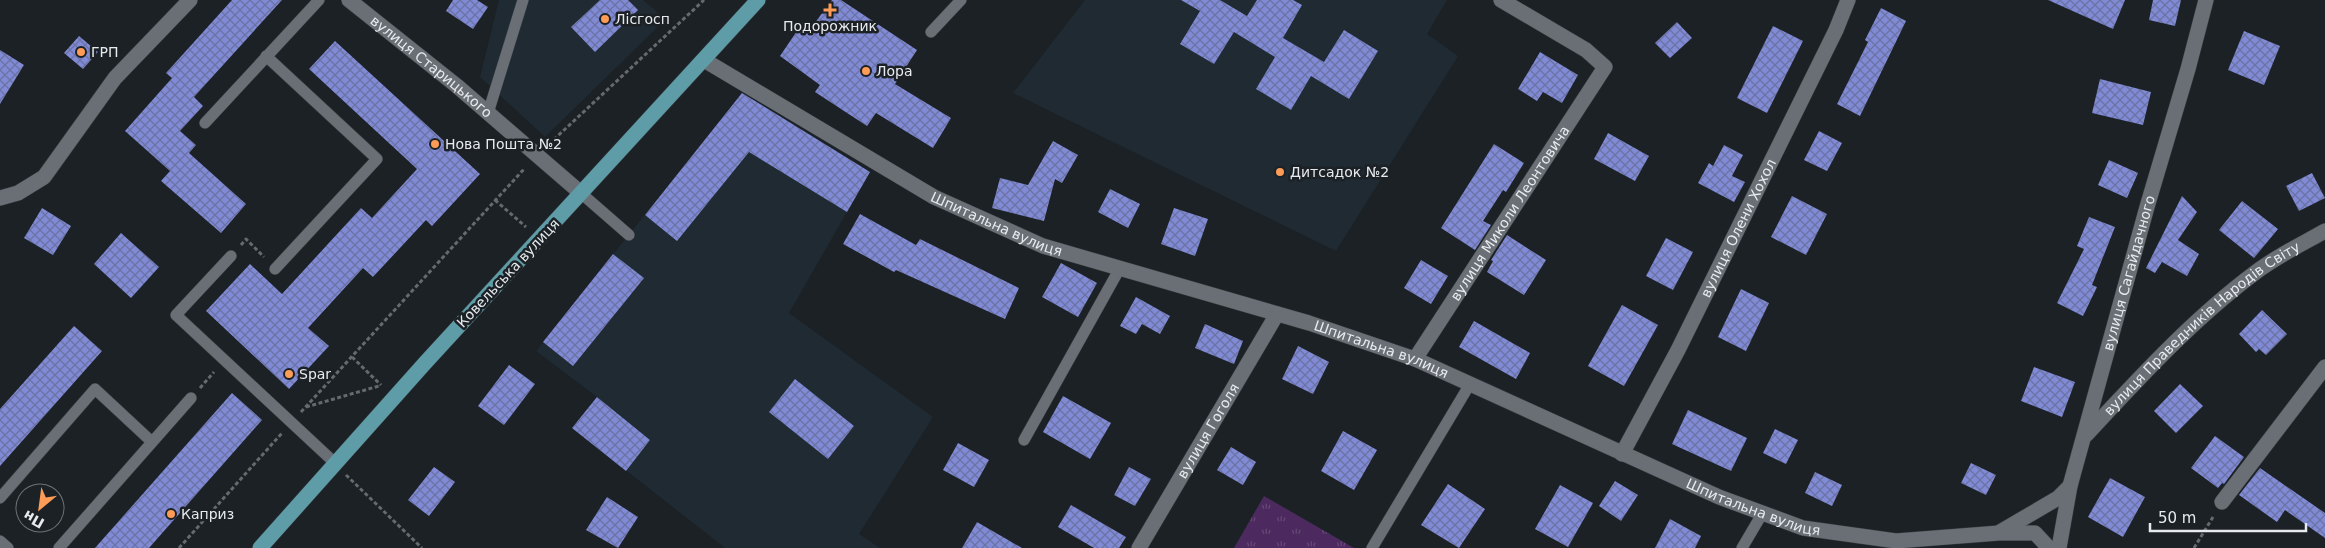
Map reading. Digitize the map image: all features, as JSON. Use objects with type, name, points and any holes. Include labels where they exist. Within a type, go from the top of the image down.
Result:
[{"type":"main road","name":"Ковельська вулиця","points":[[260,548],[395,397],[758,0]]},
{"type":"street","points":[[0,198],[18,193],[44,177],[115,78],[190,0]]},
{"type":"street","name":"вулиця Старицького","points":[[349,0],[488,113],[582,194]]},
{"type":"street","name":"вулиця Миколи Леонтовича","points":[[1415,359],[1605,67],[1586,50],[1501,0]]},
{"type":"street","name":"вулиця Олени Хохол","points":[[1622,454],[1678,350],[1832,38],[1848,0]]},
{"type":"street","name":"вулиця Сагайдачного","points":[[2059,548],[2070,486],[2206,0]]},
{"type":"street","name":"Шпитальна вулиця","points":[[704,60],[934,197],[1043,246],[1277,314],[1415,359],[1622,454],[1762,514],[1803,528],[1896,541],[1999,533],[2058,498],[2070,486]]},
{"type":"street","name":"вулиця Праведників Народів Світу","points":[[2085,436],[2141,376],[2208,310],[2258,270],[2325,231]]},
{"type":"street","name":"вулиця Гоголя","points":[[1138,548],[1277,314]]},
{"type":"street","points":[[2222,502],[2325,367]]},
{"type":"street","points":[[1999,533],[2035,533],[2048,548]]},
{"type":"lane","points":[[204,122],[319,0]]},
{"type":"lane","points":[[488,113],[524,0]]},
{"type":"lane","points":[[931,32],[961,0]]},
{"type":"lane","points":[[266,56],[377,159],[275,268]]},
{"type":"lane","points":[[582,194],[629,235]]},
{"type":"lane","points":[[232,256],[176,315],[336,464]]},
{"type":"lane","points":[[1024,440],[1120,268]]},
{"type":"lane","points":[[1372,548],[1470,384]]},
{"type":"lane","points":[[0,498],[95,389],[152,442]]},
{"type":"lane","points":[[59,548],[191,398]]},
{"type":"lane","points":[[1742,548],[1762,514]]},
{"type":"lane","points":[[0,541],[8,548]]},
{"type":"path","points":[[179,548],[291,422],[537,155],[704,0]]},
{"type":"path","points":[[495,200],[539,239]]},
{"type":"path","points":[[232,256],[246,239],[275,268]]},
{"type":"path","points":[[352,357],[395,397]]},
{"type":"path","points":[[191,398],[225,360]]},
{"type":"path","points":[[305,407],[382,385]]},
{"type":"path","points":[[336,464],[422,548]]},
{"type":"path","points":[[2194,548],[2222,502]]},
{"type":"shaded area","points":[[499,0],[643,0],[666,19],[545,137],[480,77]]},
{"type":"shaded area","name":"Дитсадок №2","points":[[1085,0],[1447,0],[1427,34],[1458,56],[1336,251],[1013,93]]},
{"type":"shaded area","points":[[742,93],[870,172],[789,313],[933,417],[859,534],[880,548],[725,548],[572,428],[597,397],[536,351]]},
{"type":"green space","points":[[1264,496],[1354,548],[1234,548]]},
{"type":"building","points":[[232,0],[282,0],[194,97],[203,106],[180,131],[196,145],[189,153],[246,204],[221,233],[161,181],[170,171],[125,131],[172,78],[166,73]]},
{"type":"building","points":[[453,0],[477,0],[488,7],[473,29],[446,11]]},
{"type":"building","name":"Лісгосп","points":[[600,0],[628,0],[638,10],[595,52],[571,27]]},
{"type":"building","name":"Лора","points":[[832,0],[841,0],[917,50],[895,84],[951,118],[933,148],[876,113],[867,126],[815,92],[820,85],[780,56],[803,22],[811,28]]},
{"type":"building","points":[[1181,0],[1220,0],[1247,16],[1257,0],[1293,0],[1302,5],[1283,38],[1324,62],[1344,30],[1378,51],[1349,99],[1311,76],[1291,110],[1256,89],[1275,57],[1234,32],[1214,64],[1180,44],[1200,11]]},
{"type":"building","points":[[2048,0],[2125,0],[2113,29]]},
{"type":"building","points":[[2153,0],[2181,0],[2175,26],[2149,20]]},
{"type":"building","points":[[1881,8],[1906,21],[1860,116],[1837,104],[1868,42],[1865,40]]},
{"type":"building","points":[[1677,22],[1692,38],[1670,58],[1655,43]]},
{"type":"building","points":[[1773,26],[1803,41],[1767,113],[1737,98]]},
{"type":"building","points":[[2244,31],[2280,46],[2264,85],[2228,70]]},
{"type":"building","name":"ГРП","points":[[79,36],[98,52],[83,69],[64,53]]},
{"type":"building","points":[[335,41],[480,174],[432,226],[426,220],[373,277],[363,268],[308,328],[329,346],[289,389],[206,311],[250,264],[282,294],[361,208],[372,218],[417,169],[309,69]]},
{"type":"building","points":[[0,50],[24,65],[0,104]]},
{"type":"building","points":[[1540,52],[1578,75],[1562,103],[1543,92],[1537,101],[1518,89]]},
{"type":"building","points":[[2100,79],[2151,92],[2143,125],[2092,113]]},
{"type":"building","points":[[742,93],[870,172],[847,212],[749,152],[677,241],[645,215]]},
{"type":"building","points":[[1819,131],[1842,143],[1827,171],[1804,160]]},
{"type":"building","points":[[1608,133],[1649,156],[1635,181],[1594,159]]},
{"type":"building","points":[[1053,141],[1078,155],[1062,183],[1055,179],[1044,221],[992,208],[1000,178],[1028,185]]},
{"type":"building","points":[[1494,144],[1524,163],[1506,192],[1503,190],[1483,221],[1491,225],[1475,250],[1441,228]]},
{"type":"building","points":[[1724,145],[1743,155],[1732,176],[1745,182],[1734,202],[1698,183],[1709,163],[1713,166]]},
{"type":"building","points":[[2109,160],[2138,173],[2127,198],[2098,185]]},
{"type":"building","points":[[2312,173],[2325,198],[2299,211],[2286,186]]},
{"type":"building","points":[[1110,189],[1140,204],[1128,228],[1098,212]]},
{"type":"building","points":[[1792,196],[1827,214],[1806,255],[1771,237]]},
{"type":"building","points":[[2182,196],[2197,212],[2178,240],[2199,254],[2187,276],[2162,262],[2155,273],[2146,268]]},
{"type":"building","points":[[2242,201],[2278,229],[2254,258],[2219,230]]},
{"type":"building","points":[[42,208],[71,226],[53,255],[24,238]]},
{"type":"building","points":[[1174,208],[1208,219],[1195,256],[1161,244]]},
{"type":"building","points":[[860,214],[916,245],[920,239],[1019,288],[1005,319],[896,270],[894,272],[843,244]]},
{"type":"building","points":[[2089,217],[2115,227],[2092,285],[2097,287],[2083,316],[2057,303],[2084,249],[2077,246]]},
{"type":"building","points":[[121,233],[159,267],[131,298],[94,264]]},
{"type":"building","points":[[1507,235],[1546,260],[1524,295],[1487,272],[1493,261],[1491,260]]},
{"type":"building","points":[[1666,238],[1693,252],[1673,290],[1646,276]]},
{"type":"building","points":[[613,254],[644,278],[573,366],[543,342]]},
{"type":"building","points":[[1421,260],[1448,276],[1431,304],[1404,288]]},
{"type":"building","points":[[1061,263],[1097,283],[1078,317],[1042,297]]},
{"type":"building","points":[[1741,289],[1769,303],[1746,351],[1718,337]]},
{"type":"building","points":[[1136,297],[1170,316],[1160,334],[1142,324],[1136,334],[1120,326]]},
{"type":"building","points":[[1622,305],[1658,325],[1624,386],[1588,366]]},
{"type":"building","points":[[2262,310],[2287,334],[2266,355],[2259,349],[2256,352],[2239,334]]},
{"type":"building","points":[[1474,321],[1530,353],[1516,379],[1459,347]]},
{"type":"building","points":[[1205,324],[1243,341],[1234,364],[1195,348]]},
{"type":"building","points":[[74,326],[102,351],[0,466],[0,409]]},
{"type":"building","points":[[1298,346],[1329,362],[1313,394],[1282,379]]},
{"type":"building","points":[[509,365],[535,384],[504,425],[478,406]]},
{"type":"building","points":[[2034,367],[2075,382],[2062,417],[2021,401]]},
{"type":"building","points":[[795,379],[854,426],[828,459],[769,412]]},
{"type":"building","points":[[2180,384],[2203,406],[2176,433],[2154,411]]},
{"type":"building","points":[[232,393],[262,420],[149,548],[95,548]]},
{"type":"building","points":[[1063,396],[1111,423],[1090,459],[1043,432]]},
{"type":"building","points":[[597,397],[650,440],[626,471],[572,428]]},
{"type":"building","points":[[1688,410],[1747,438],[1731,471],[1672,444]]},
{"type":"building","points":[[1775,429],[1798,440],[1786,464],[1763,453]]},
{"type":"building","points":[[1343,431],[1377,450],[1354,490],[1321,471]]},
{"type":"building","points":[[2215,436],[2244,457],[2224,484],[2222,483],[2218,488],[2191,468]]},
{"type":"building","points":[[958,443],[989,460],[974,487],[943,470]]},
{"type":"building","points":[[1231,447],[1256,462],[1243,485],[1217,470]]},
{"type":"building","points":[[1971,463],[1996,475],[1986,495],[1961,483]]},
{"type":"building","points":[[434,467],[455,482],[429,516],[408,500]]},
{"type":"building","points":[[1129,467],[1151,479],[1135,506],[1114,495]]},
{"type":"building","points":[[2260,468],[2325,513],[2325,538],[2285,510],[2277,522],[2239,495]]},
{"type":"building","points":[[1815,472],[1842,485],[1832,506],[1805,493]]},
{"type":"building","points":[[2110,478],[2145,497],[2123,537],[2088,517]]},
{"type":"building","points":[[1615,481],[1638,495],[1621,521],[1599,506]]},
{"type":"building","points":[[1448,484],[1485,509],[1459,548],[1421,525]]},
{"type":"building","points":[[1560,485],[1593,503],[1568,547],[1535,529]]},
{"type":"building","points":[[607,497],[638,517],[618,548],[586,530]]},
{"type":"building","points":[[1071,505],[1126,537],[1119,548],[1094,548],[1058,527]]},
{"type":"building","points":[[1670,519],[1701,536],[1695,548],[1655,548]]},
{"type":"building","points":[[977,522],[1022,548],[962,548]]},
{"type":"place","name":"Подорожник","points":[[830,10]]},
{"type":"place","name":"Лісгосп","points":[[605,19]]},
{"type":"place","name":"ГРП","points":[[81,52]]},
{"type":"place","name":"Лора","points":[[866,71]]},
{"type":"place","name":"Нова Пошта №2","points":[[435,144]]},
{"type":"place","name":"Дитсадок №2","points":[[1280,172]]},
{"type":"place","name":"Spar","points":[[289,374]]},
{"type":"place","name":"Каприз","points":[[171,514]]}]
